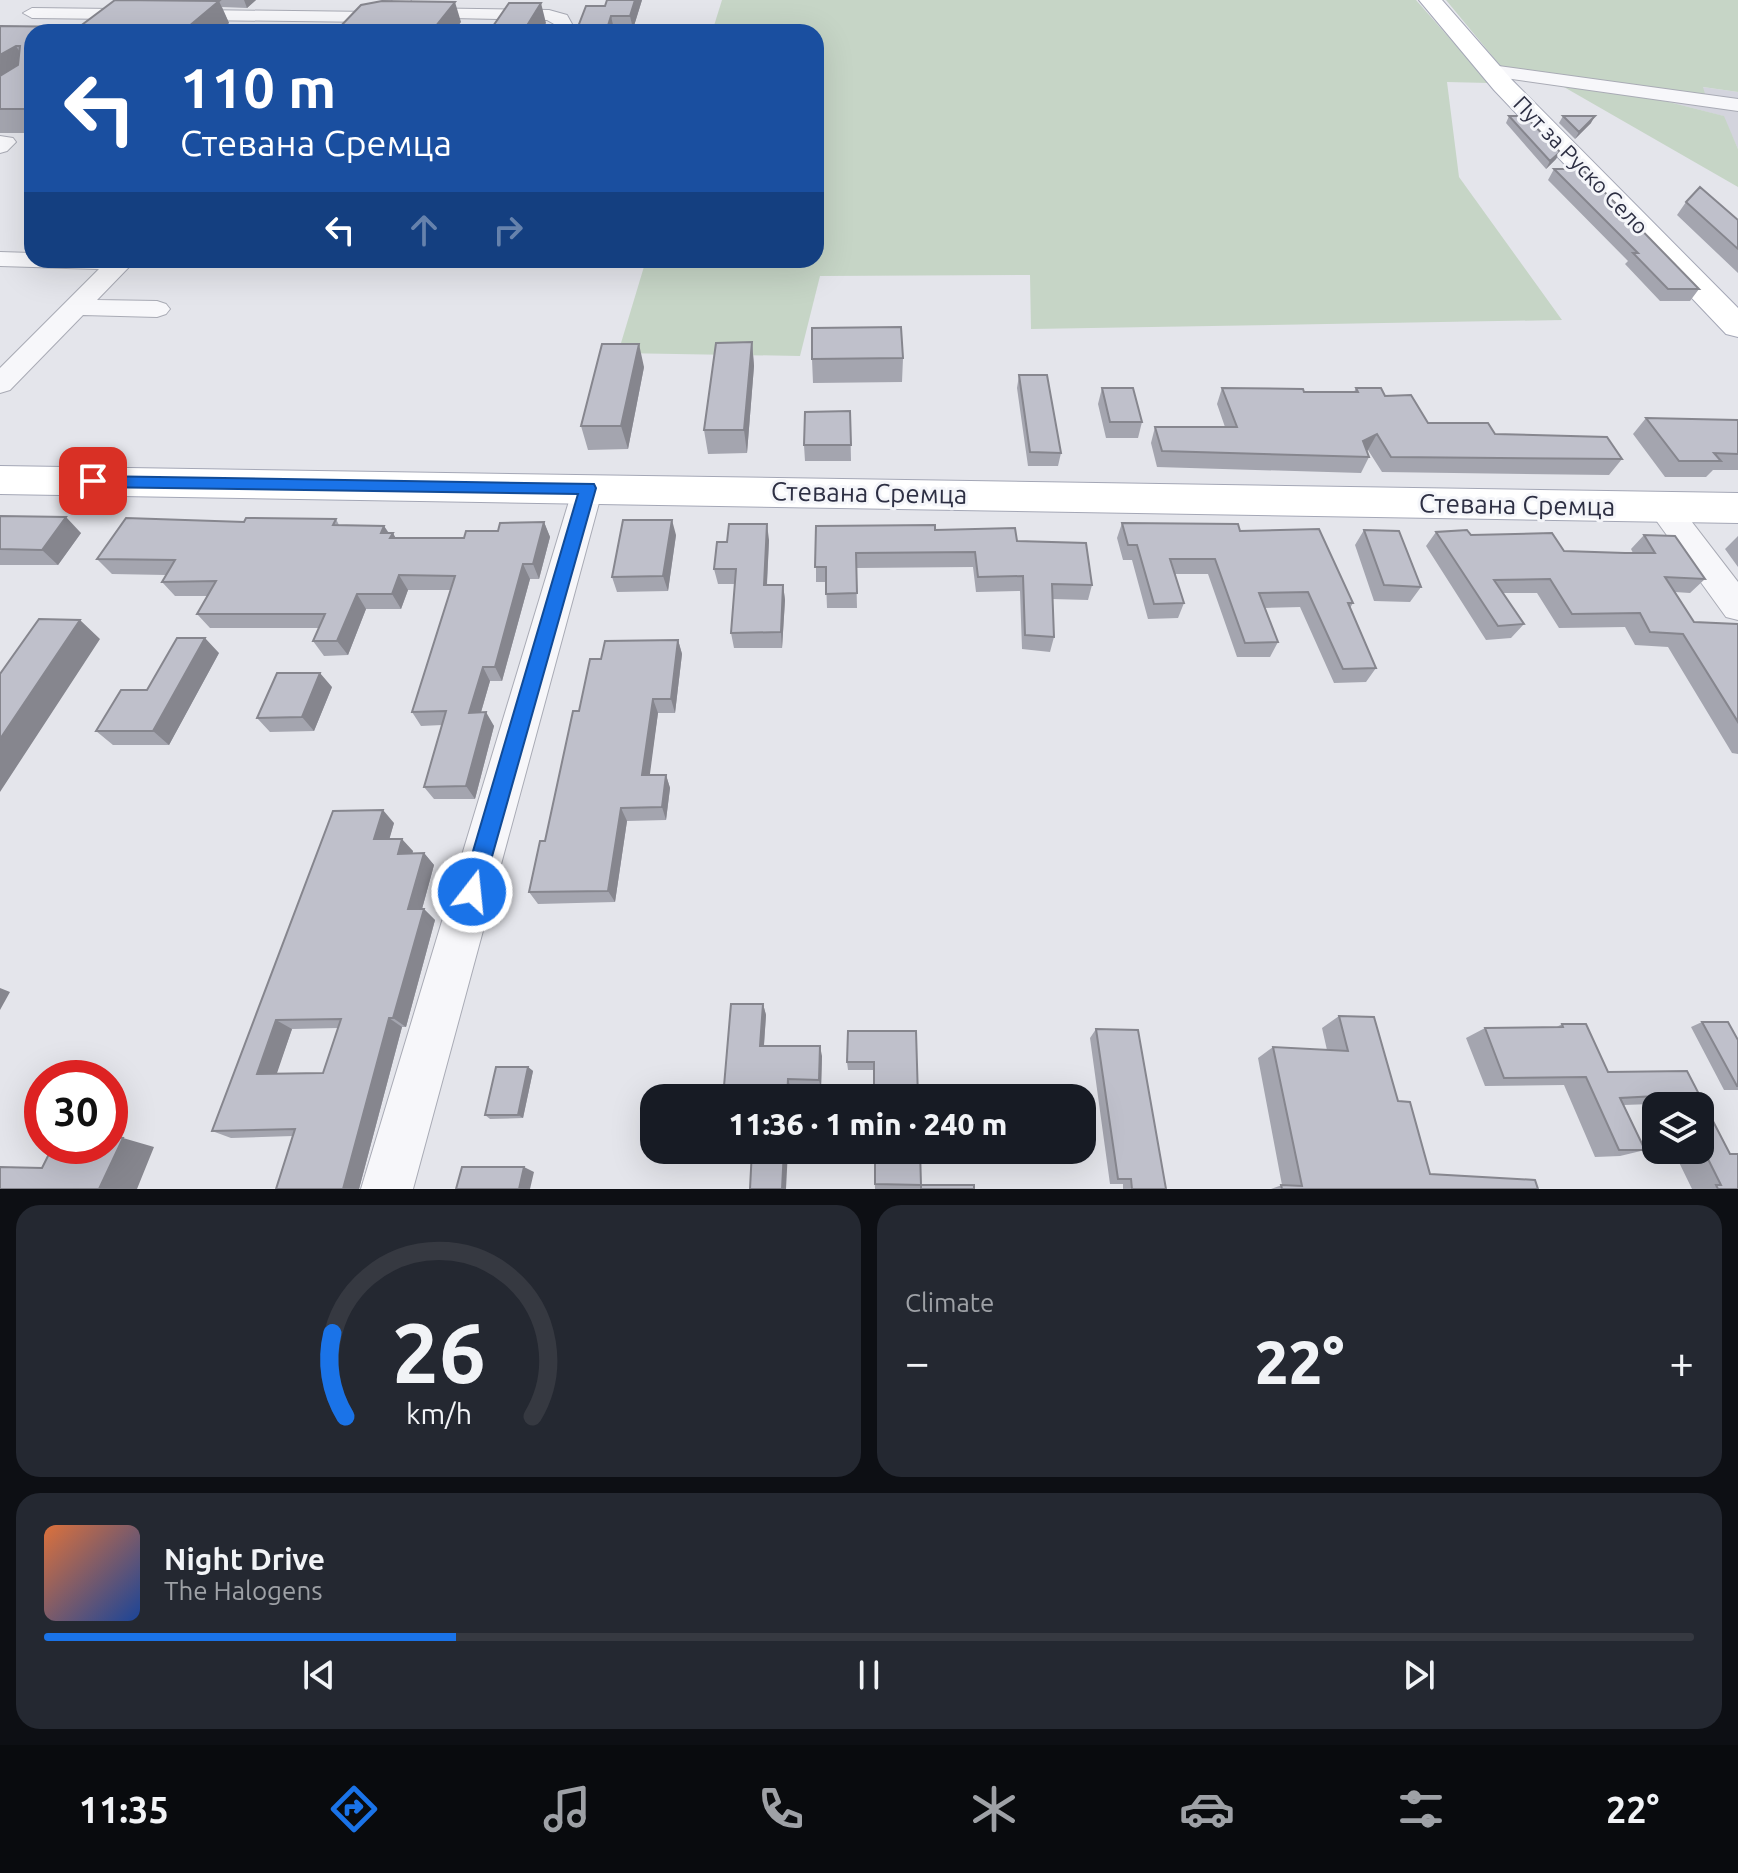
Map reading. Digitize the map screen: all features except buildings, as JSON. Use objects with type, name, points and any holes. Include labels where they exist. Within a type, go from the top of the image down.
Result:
[{"type":"main road","name":"Пут за Руско Село","points":[[1430,0],[1491,71],[1738,327]]},
{"type":"main road","name":"Стевана Сремца","points":[[0,480],[1738,508]]},
{"type":"street","points":[[389,13],[403,0]]},
{"type":"street","points":[[32,13],[373,17],[389,13],[549,15],[561,19],[563,24]]},
{"type":"street","points":[[103,24],[116,14]]},
{"type":"street","points":[[1491,71],[1738,105]]},
{"type":"street","points":[[0,259],[24,260]]},
{"type":"street","points":[[0,384],[114,268]]},
{"type":"street","points":[[76,307],[157,309]]},
{"type":"street","points":[[387,1189],[588,488]]},
{"type":"street","points":[[1664,508],[1738,607]]},
{"type":"shaded area","points":[[1702,87],[1738,92],[1738,149],[1723,116],[1661,100],[1654,92],[1704,94]]},
{"type":"green space","points":[[722,0],[1416,0],[1489,83],[1447,82],[1459,177],[1562,320],[1031,329],[1030,275],[820,276],[800,356],[618,353],[644,268],[824,268],[824,24],[714,24]]},
{"type":"green space","points":[[1446,0],[1738,0],[1738,92],[1703,87],[1705,94],[1654,93],[1661,100],[1724,116],[1738,149],[1738,187],[1550,79],[1512,80]]},
{"type":"route","points":[[93,481],[588,488],[472,892]]}]
